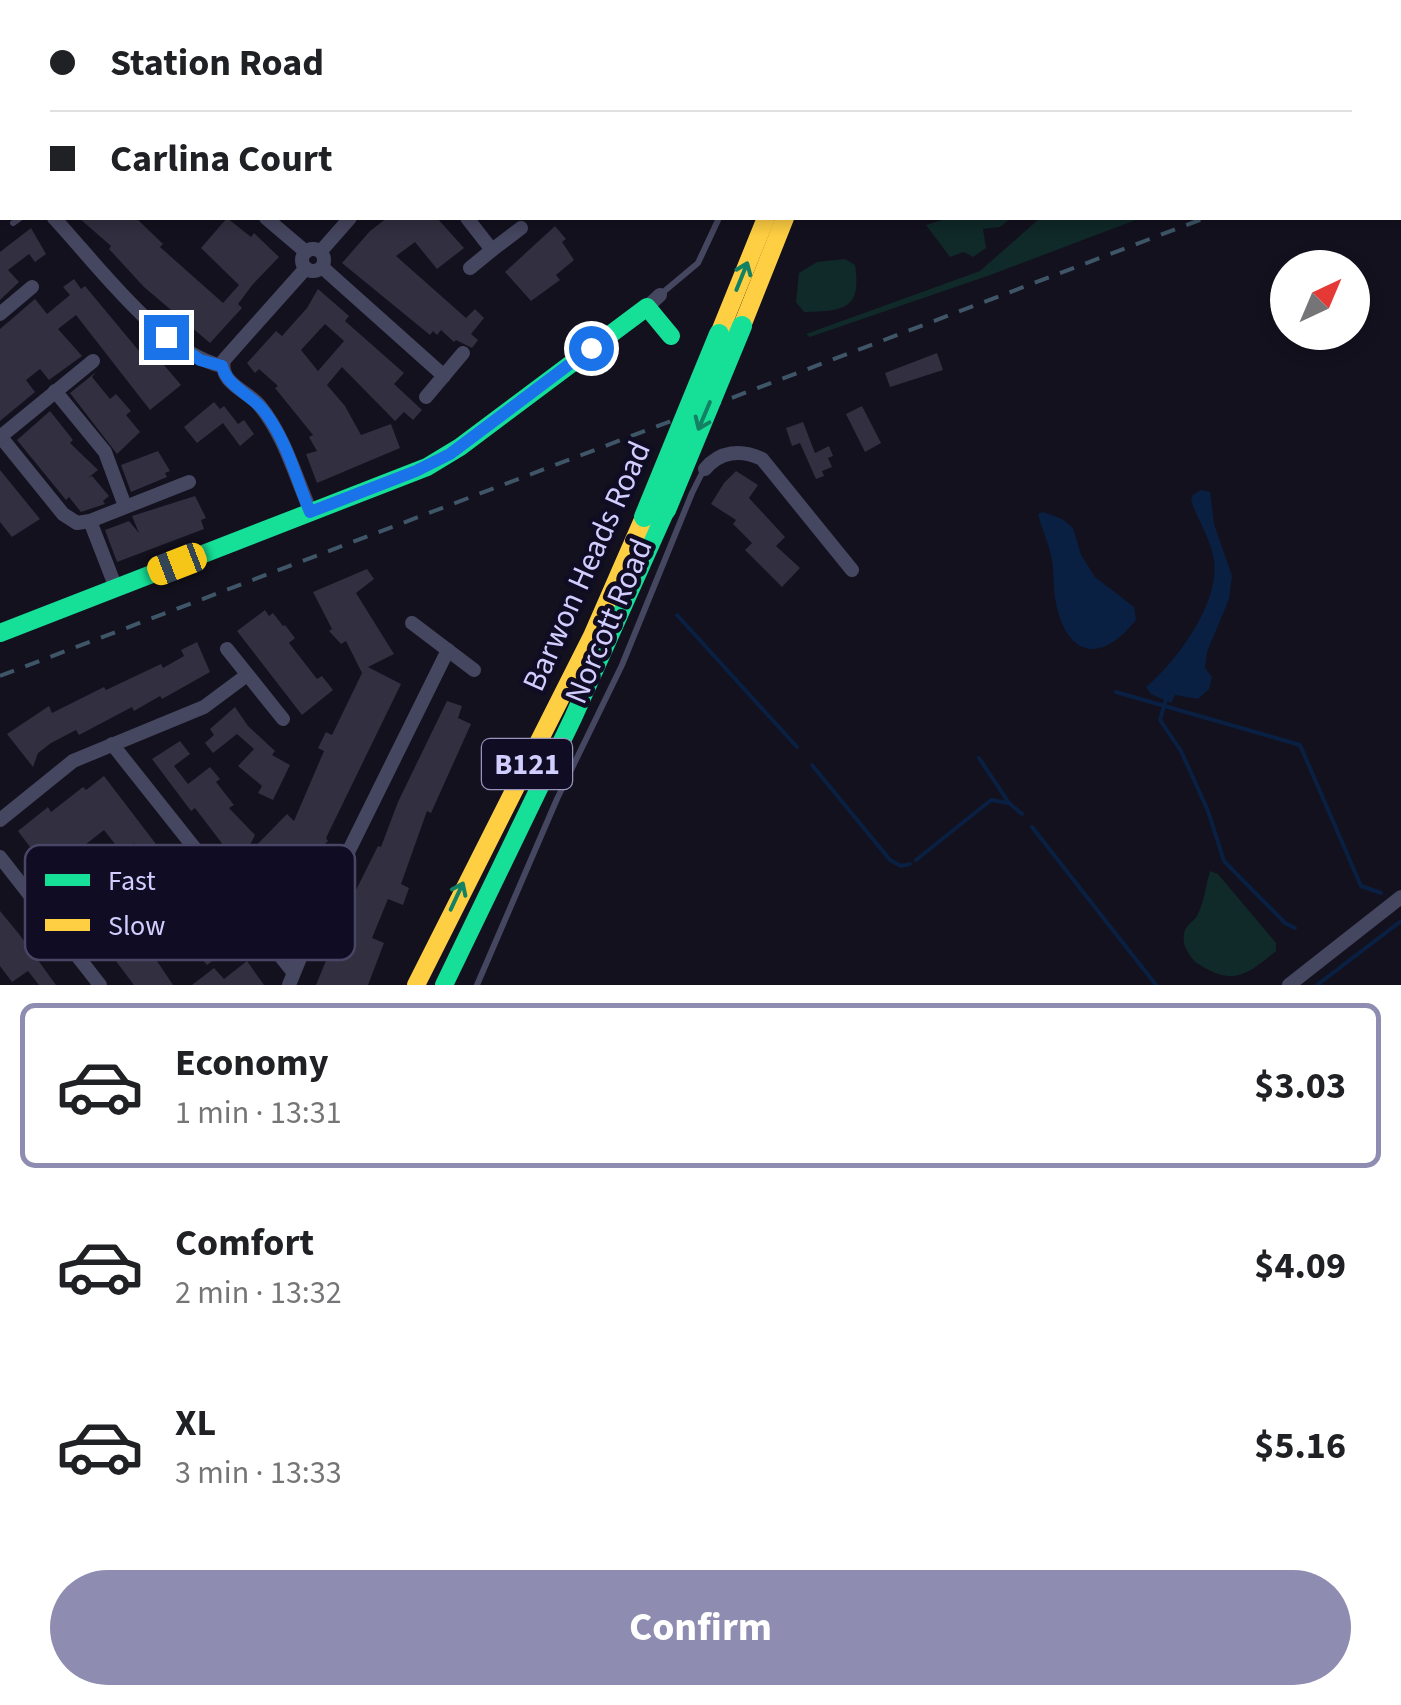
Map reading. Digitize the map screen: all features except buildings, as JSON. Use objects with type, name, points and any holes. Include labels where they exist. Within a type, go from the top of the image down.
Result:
[{"type":"main road","name":"Barwon Heads Road","points":[[416,985],[462,885],[574,671],[644,517],[765,220]]},
{"type":"main road","name":"Barwon Heads Road","points":[[444,985],[607,647],[784,220]]},
{"type":"main road","points":[[0,632],[416,471],[450,454],[653,301],[671,336]]},
{"type":"street","points":[[56,220],[166,337],[200,360],[222,366]]},
{"type":"street","points":[[268,220],[444,376]]},
{"type":"street","points":[[310,512],[282,439],[255,400],[226,378],[222,366],[348,220]]},
{"type":"street","points":[[469,220],[492,250]]},
{"type":"street","points":[[470,268],[521,228]]},
{"type":"street","points":[[0,314],[32,287]]},
{"type":"street","points":[[426,397],[462,353]]},
{"type":"street","points":[[93,361],[0,436],[63,514],[82,522],[116,588]]},
{"type":"street","points":[[56,392],[104,452],[125,506]]},
{"type":"street","name":"Norcott Road","points":[[705,469],[731,452],[762,459],[852,570]]},
{"type":"street","points":[[82,522],[190,482]]},
{"type":"street","points":[[412,623],[474,670]]},
{"type":"street","points":[[227,649],[283,719]]},
{"type":"street","points":[[352,845],[448,650]]},
{"type":"street","points":[[0,820],[72,761],[204,707],[247,675]]},
{"type":"street","points":[[112,744],[189,845]]},
{"type":"street","points":[[0,857],[25,889]]},
{"type":"street","points":[[1290,985],[1401,897]]},
{"type":"street","points":[[80,960],[100,985]]},
{"type":"lane","points":[[653,301],[698,263],[718,220]]},
{"type":"lane","name":"Norcott Road","points":[[477,985],[542,833],[622,665],[705,469]]},
{"type":"green space","points":[[942,220],[1009,220],[1000,227],[983,229],[986,248],[973,257],[964,252],[950,257],[926,225]]},
{"type":"green space","points":[[1038,220],[1136,220],[993,274],[810,337],[806,334],[980,271]]},
{"type":"green space","points":[[845,259],[855,265],[852,299],[839,309],[804,312],[796,302],[799,273],[817,262]]},
{"type":"green space","points":[[1210,871],[1218,874],[1276,943],[1276,951],[1237,976],[1207,969],[1195,962],[1185,946],[1185,931],[1197,916]]},
{"type":"water","points":[[1201,490],[1210,492],[1214,524],[1232,576],[1229,599],[1207,652],[1205,668],[1212,677],[1209,689],[1198,699],[1175,695],[1171,703],[1151,694],[1146,687],[1183,647],[1210,594],[1214,560],[1191,501]]},
{"type":"water","points":[[1043,512],[1073,528],[1081,555],[1095,577],[1134,607],[1136,620],[1109,644],[1085,648],[1067,632],[1055,598],[1052,559],[1038,514]]},
{"type":"waterway","points":[[677,615],[797,747]]},
{"type":"waterway","points":[[1116,692],[1300,745],[1361,886],[1381,893]]},
{"type":"waterway","points":[[1167,696],[1160,720],[1181,751],[1208,811],[1224,861],[1285,923],[1295,928]]},
{"type":"waterway","points":[[979,758],[1009,803]]},
{"type":"waterway","points":[[812,765],[890,860],[901,866],[910,864]]},
{"type":"waterway","points":[[916,860],[991,800],[1009,803],[1022,814]]},
{"type":"waterway","points":[[1032,827],[1156,985]]},
{"type":"waterway","points":[[1317,985],[1401,921]]},
{"type":"railway","points":[[0,676],[1200,220]]},
{"type":"traffic: fast","points":[[0,633],[427,467],[460,447],[647,307],[671,336]]},
{"type":"traffic: fast","points":[[666,510],[742,326]]},
{"type":"traffic: fast","points":[[644,517],[719,334]]},
{"type":"traffic: fast","points":[[444,985],[573,718],[666,510]]},
{"type":"traffic: slow","points":[[719,334],[765,220]]},
{"type":"traffic: slow","points":[[742,326],[784,220]]},
{"type":"traffic: slow","points":[[416,985],[592,636],[644,517]]},
{"type":"route","points":[[166,337],[188,354],[222,366],[230,382],[262,408],[282,439],[310,512],[450,454],[591,348]]}]
